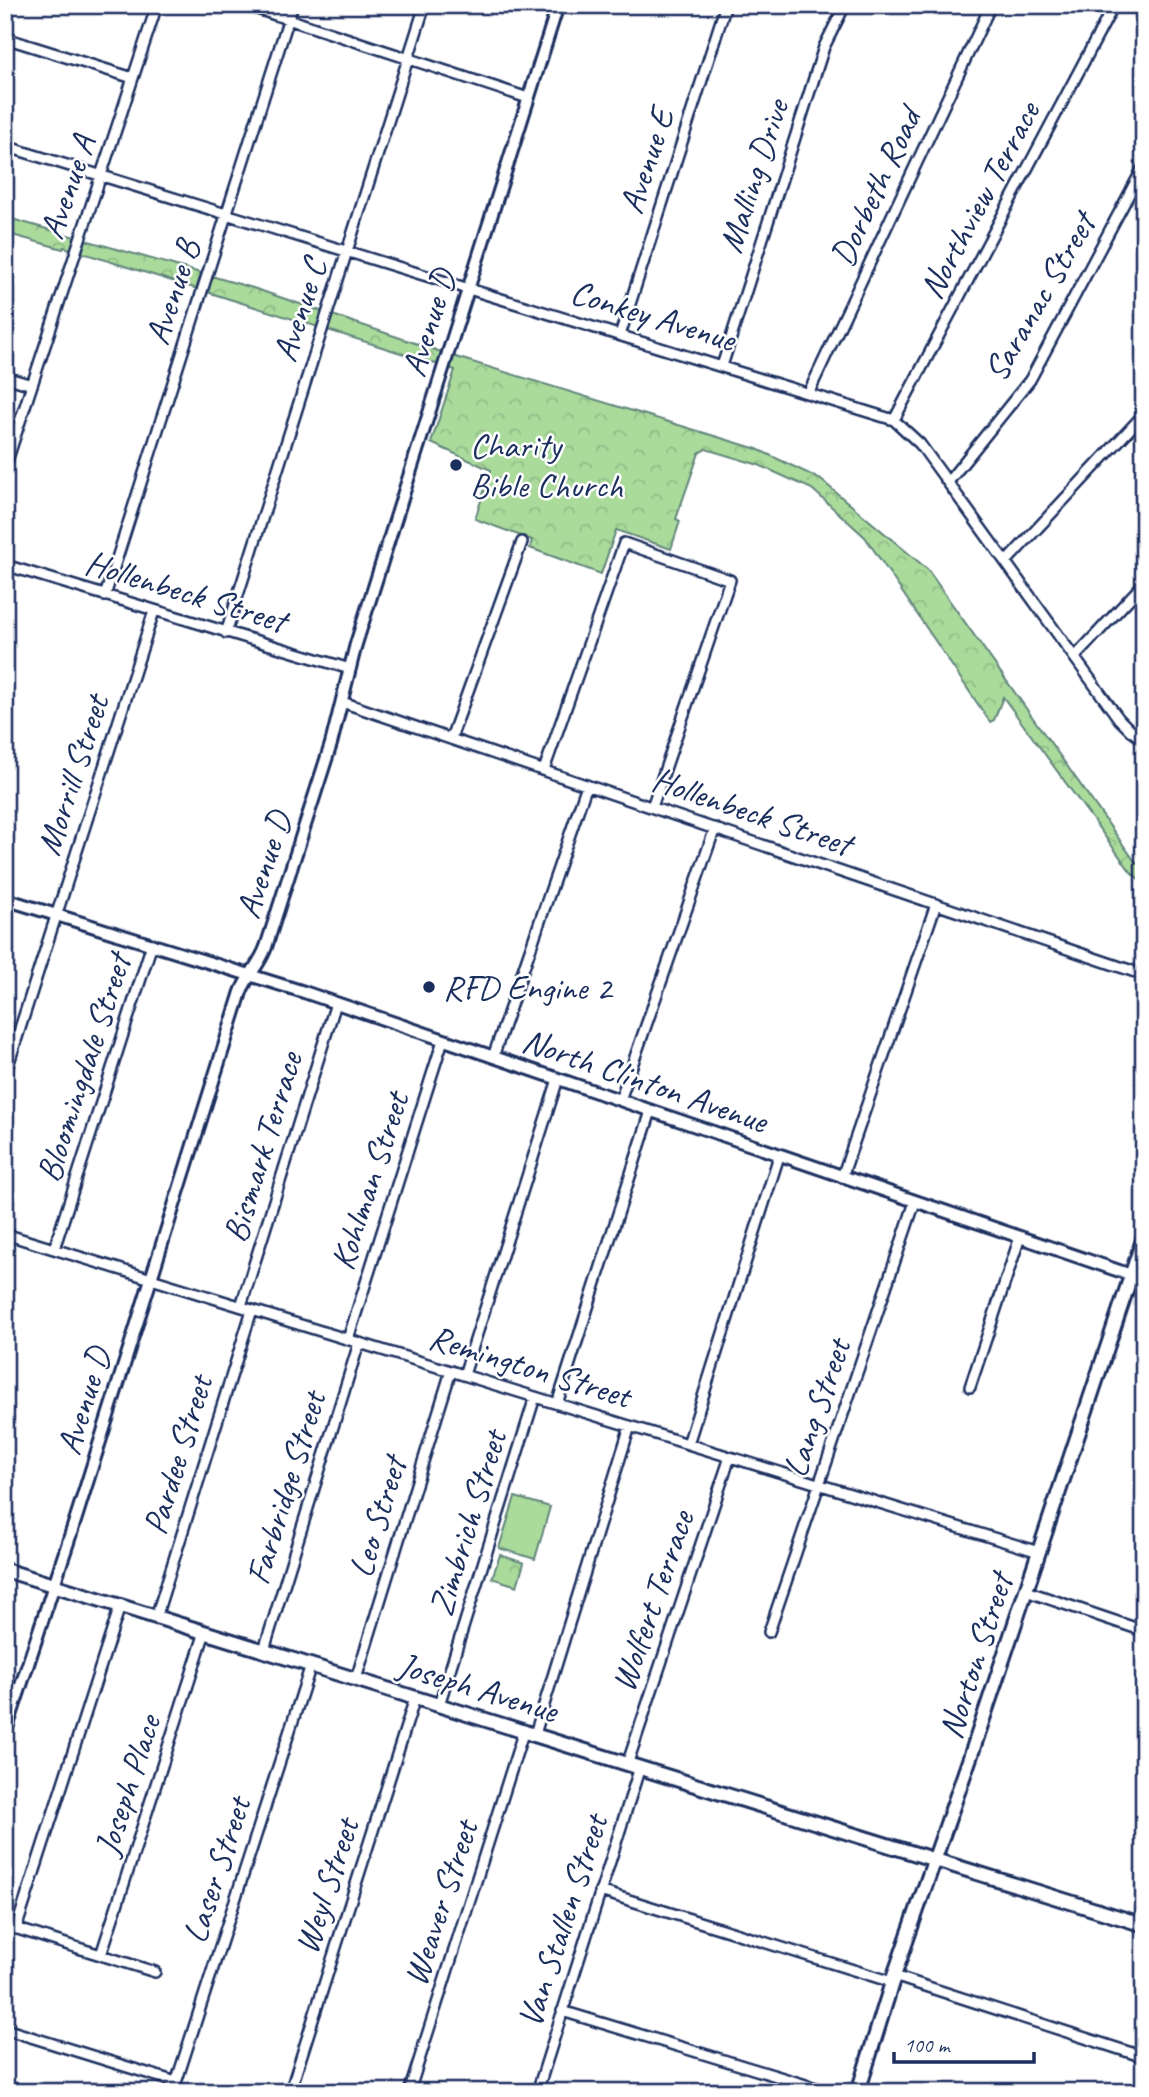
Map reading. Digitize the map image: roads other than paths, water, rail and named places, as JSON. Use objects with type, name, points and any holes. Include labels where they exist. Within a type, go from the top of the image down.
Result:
[{"type":"main road","name":"Norton Street","points":[[858,2092],[893,1979],[1144,1237]]},
{"type":"main road","name":"Joseph Avenue","points":[[5,1570],[1144,1925]]},
{"type":"street","name":"Avenue A","points":[[5,467],[157,5]]},
{"type":"street","points":[[245,5],[528,98]]},
{"type":"street","name":"Avenue B","points":[[105,596],[293,5]]},
{"type":"street","name":"Avenue C","points":[[226,633],[425,5]]},
{"type":"street","name":"Avenue D","points":[[5,1734],[241,992],[264,954],[468,288],[558,5]]},
{"type":"street","name":"Avenue E","points":[[620,335],[726,5]]},
{"type":"street","name":"Malling Drive","points":[[722,366],[824,47],[845,5]]},
{"type":"street","name":"Dorbeth Road","points":[[809,393],[991,5]]},
{"type":"street","name":"Northview Terrace","points":[[894,420],[1114,5]]},
{"type":"street","points":[[5,38],[133,78]]},
{"type":"street","name":"Conkey Avenue","points":[[5,146],[894,420],[915,438],[1119,719],[1144,740]]},
{"type":"street","name":"Saranac Street","points":[[948,482],[1030,380],[1142,174]]},
{"type":"street","points":[[5,377],[32,385]]},
{"type":"street","points":[[1006,562],[1144,414]]},
{"type":"street","points":[[451,738],[522,542]]},
{"type":"street","points":[[544,770],[624,543],[730,580],[652,807]]},
{"type":"street","name":"Hollenbeck Street","points":[[5,565],[350,669]]},
{"type":"street","points":[[1075,657],[1144,583]]},
{"type":"street","name":"Morrill Street","points":[[5,1076],[154,611]]},
{"type":"street","name":"Hollenbeck Street","points":[[342,702],[1144,975]]},
{"type":"street","points":[[493,1057],[587,785]]},
{"type":"street","points":[[620,1100],[715,828]]},
{"type":"street","name":"North Clinton Avenue","points":[[5,899],[336,1003],[1131,1275],[1144,1282]]},
{"type":"street","points":[[842,1177],[936,904]]},
{"type":"street","name":"Bloomingdale Street","points":[[54,1249],[152,944]]},
{"type":"street","name":"Bismark Terrace","points":[[241,1306],[336,1003]]},
{"type":"street","name":"Kohlman Street","points":[[348,1339],[443,1040]]},
{"type":"street","points":[[464,1375],[558,1079]]},
{"type":"street","points":[[557,1404],[651,1111]]},
{"type":"street","points":[[688,1444],[779,1156]]},
{"type":"street","name":"Lang Street","points":[[769,1632],[915,1202]]},
{"type":"street","name":"Remington Street","points":[[6,1236],[1039,1552]]},
{"type":"street","points":[[970,1387],[1020,1237]]},
{"type":"street","name":"Pardee Street","points":[[156,1617],[252,1310]]},
{"type":"street","name":"Farbridge Street","points":[[264,1650],[359,1343]]},
{"type":"street","name":"Leo Street","points":[[356,1679],[451,1371]]},
{"type":"street","name":"Zimbrich Street","points":[[439,1705],[535,1397]]},
{"type":"street","name":"Weaver Street","points":[[409,2092],[630,1426]]},
{"type":"street","name":"Wolfert Terrace","points":[[634,1765],[730,1457]]},
{"type":"street","points":[[1026,1591],[1144,1631]]},
{"type":"street","points":[[16,1929],[120,1606]]},
{"type":"street","name":"Joseph Place","points":[[101,1955],[205,1632]]},
{"type":"street","name":"Laser Street","points":[[175,2087],[311,1665]]},
{"type":"street","name":"Weyl Street","points":[[290,2092],[415,1698]]},
{"type":"street","name":"Van Stallen Street","points":[[537,2092],[600,1891],[634,1765]]},
{"type":"street","points":[[600,1891],[1144,2057]]},
{"type":"street","points":[[5,1925],[155,1972]]},
{"type":"street","points":[[562,2011],[829,2092]]},
{"type":"street","points":[[5,2029],[175,2087]]},
{"type":"place","name":"Charity Bible Church","points":[[456,465]]},
{"type":"place","name":"RFD Engine 2","points":[[429,987]]}]
